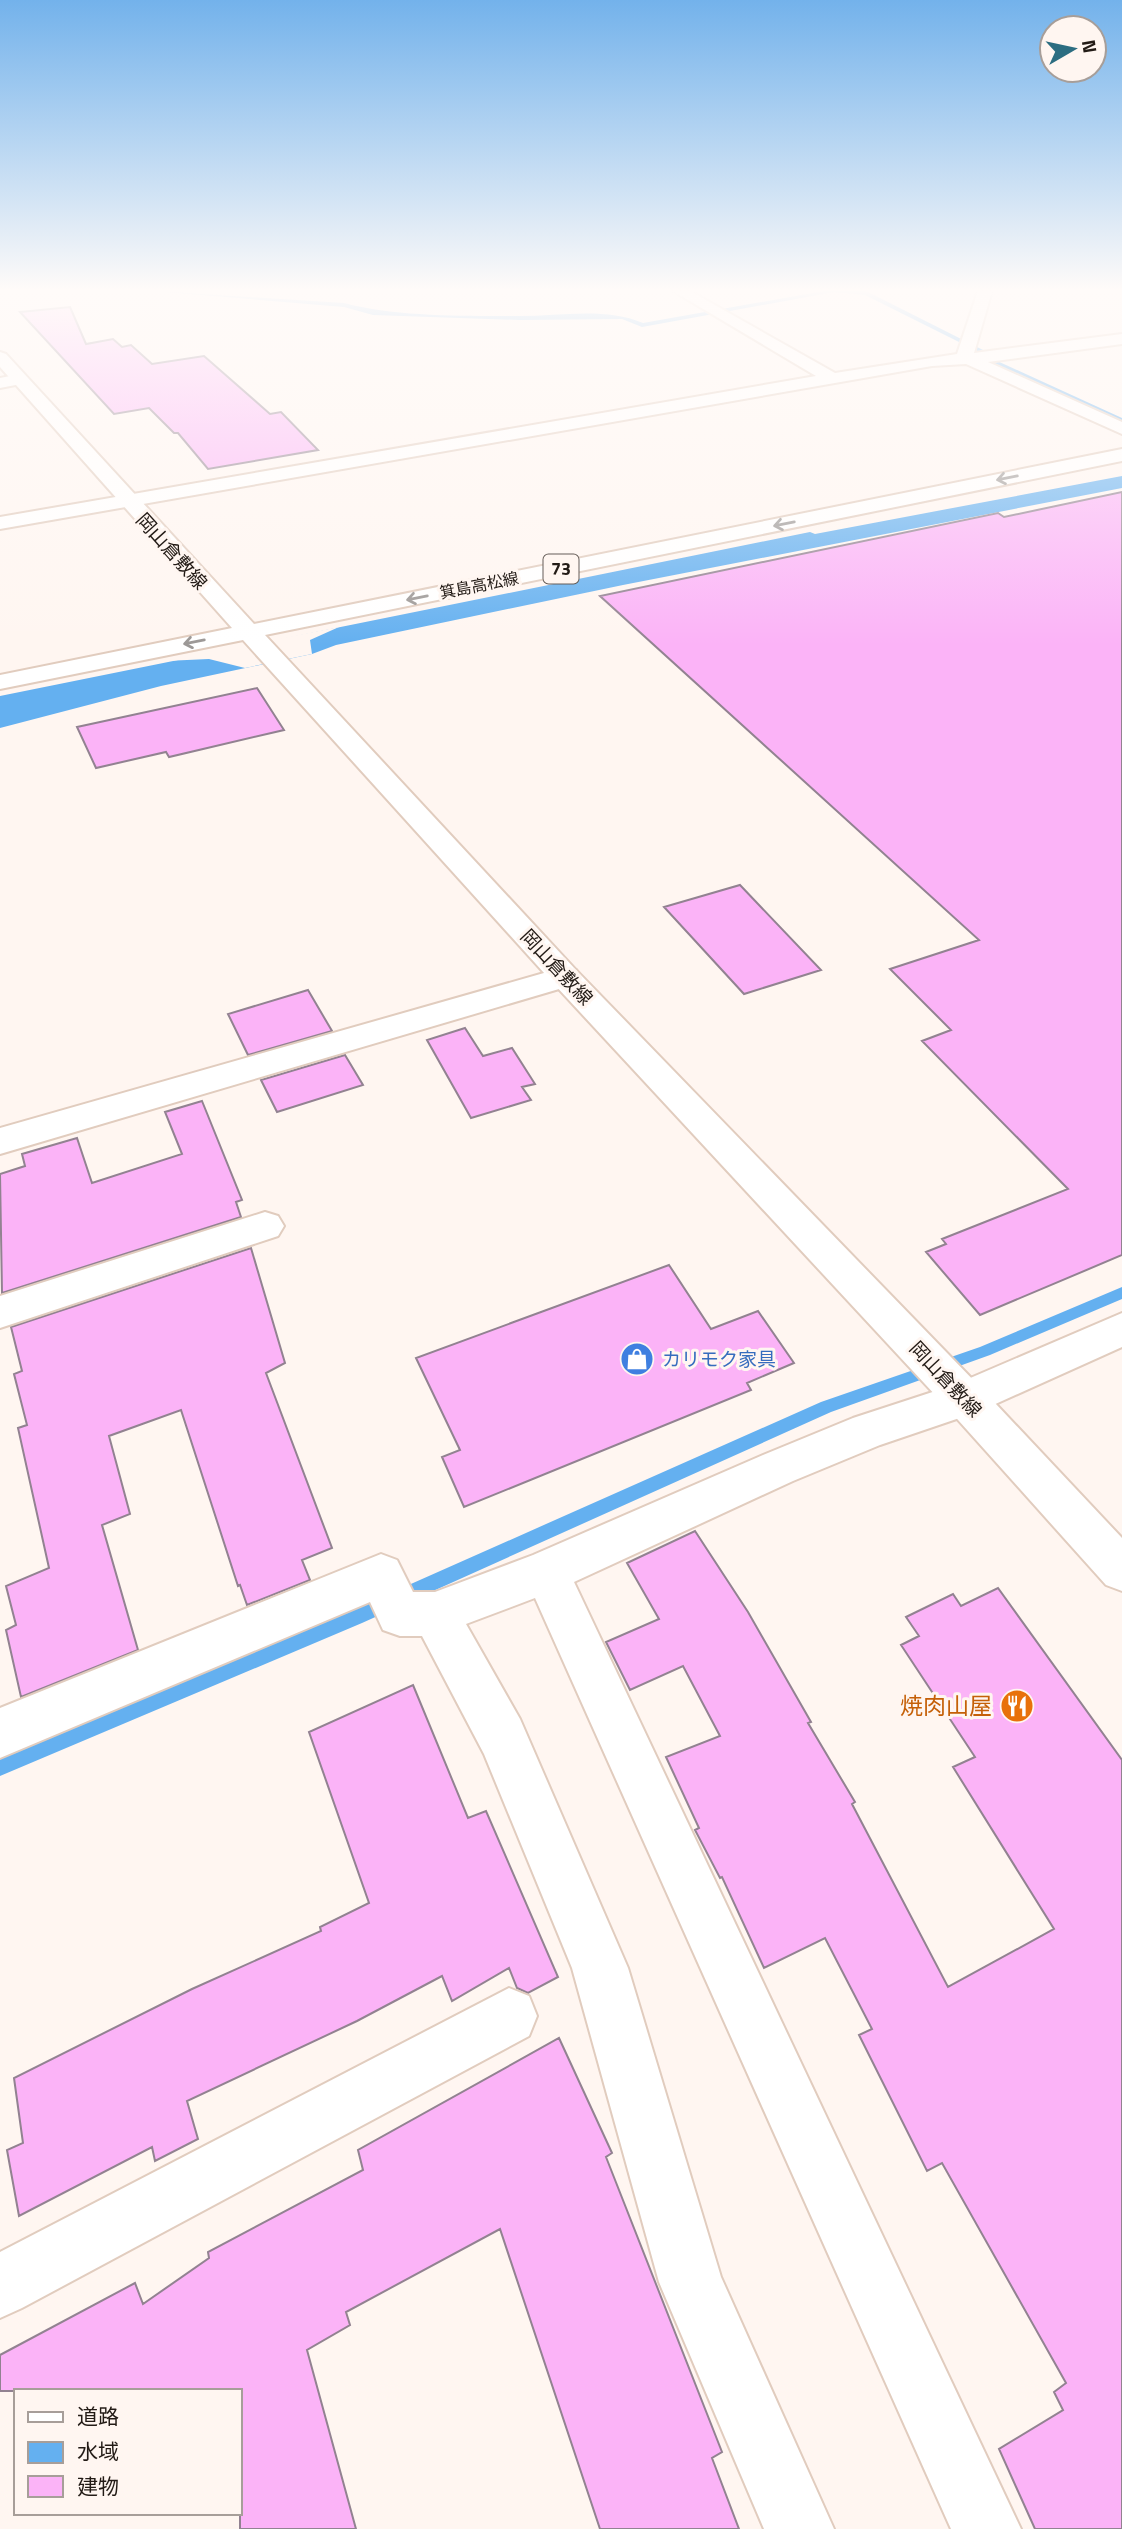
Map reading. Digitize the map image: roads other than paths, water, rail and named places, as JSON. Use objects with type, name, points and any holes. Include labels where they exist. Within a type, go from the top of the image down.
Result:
[{"type":"street","name":"岡山倉敷線","points":[[46,409],[229,613],[565,977],[960,1394],[1122,1570]]},
{"type":"street","points":[[0,523],[654,409]]},
{"type":"street","points":[[1083,409],[1122,429]]},
{"type":"street","name":"箕島高松線","points":[[429,574],[1122,439]]},
{"type":"street","name":"箕島高松線","points":[[0,682],[261,645],[1122,455]]},
{"type":"street","points":[[203,618],[255,608]]},
{"type":"street","points":[[0,1141],[565,977]]},
{"type":"street","points":[[0,1312],[265,1226]]},
{"type":"street","points":[[406,1602],[546,1572],[868,1431],[1122,1329]]},
{"type":"street","points":[[546,1572],[986,2529]]},
{"type":"street","points":[[0,1733],[381,1575],[406,1602],[502,1737],[600,1968],[691,2281],[799,2529]]},
{"type":"street","points":[[0,2286],[509,2016]]},
{"type":"water","points":[[1122,476],[1122,488],[623,585],[336,645],[312,654],[161,686],[0,728],[0,696],[810,532],[815,534]]},
{"type":"waterway","points":[[1098,409],[1122,420]]},
{"type":"waterway","points":[[0,1767],[356,1617],[826,1407],[985,1351],[1122,1293]]},
{"type":"place","name":"カリモク家具","points":[[637,1359]]},
{"type":"place","name":"焼肉山屋","points":[[1017,1706]]}]
